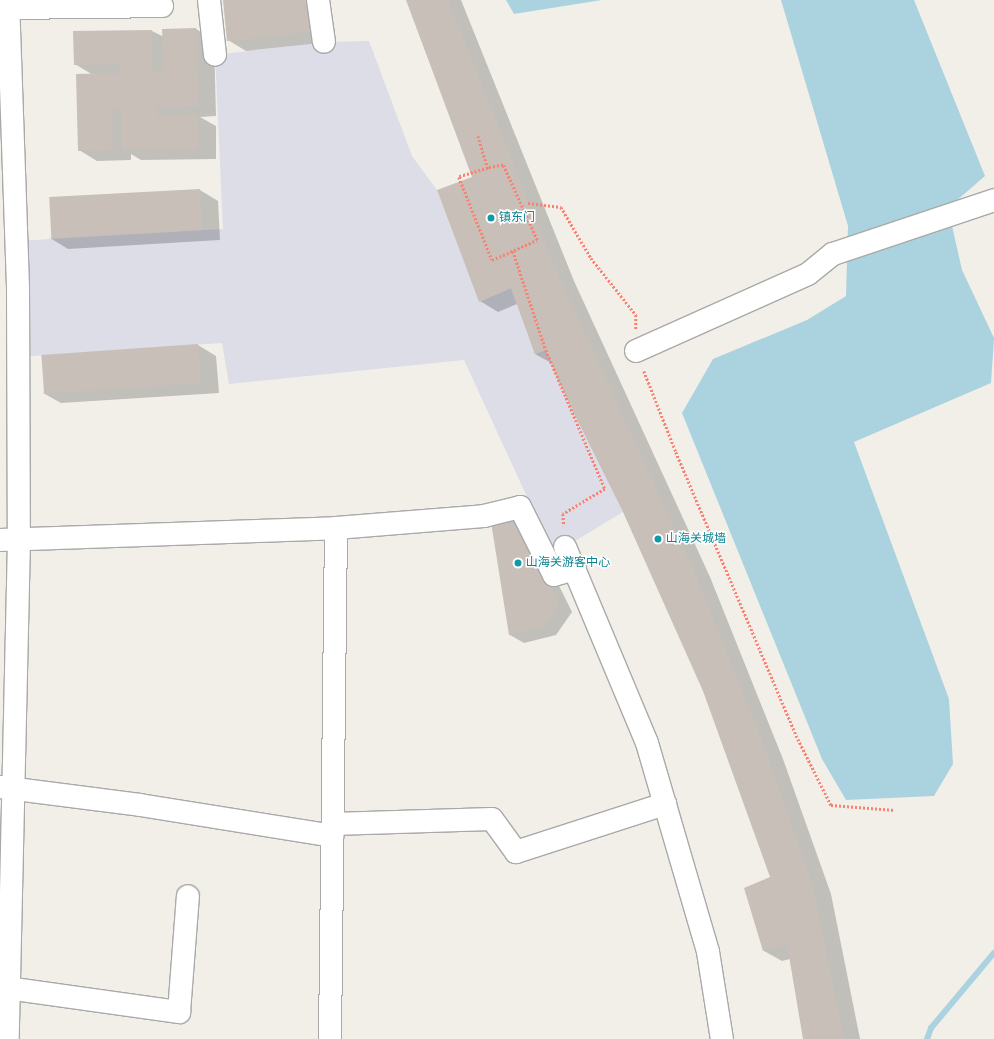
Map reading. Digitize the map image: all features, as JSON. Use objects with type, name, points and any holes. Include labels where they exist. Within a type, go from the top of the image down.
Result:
[{"type":"street","points":[[209,0],[215,55]]},
{"type":"street","points":[[318,0],[324,42]]},
{"type":"street","points":[[8,1039],[5,987],[9,540],[8,4],[162,6]]},
{"type":"street","points":[[636,351],[808,274],[833,254],[985,202]]},
{"type":"street","points":[[9,540],[336,528],[484,516],[520,506],[554,575],[574,569]]},
{"type":"street","points":[[330,1039],[336,528]]},
{"type":"street","points":[[565,547],[647,743],[708,952],[722,1039]]},
{"type":"street","points":[[7,788],[333,830],[492,819],[516,852],[665,804]]},
{"type":"street","points":[[5,987],[179,1012],[188,896]]},
{"type":"path","points":[[478,136],[488,168]]},
{"type":"path","points":[[503,165],[537,240],[492,260],[459,177],[488,168],[503,165]]},
{"type":"path","points":[[528,203],[561,207],[591,258],[636,315],[636,351],[676,452],[792,725],[831,805],[895,810]]},
{"type":"path","points":[[513,251],[546,350],[605,489],[563,514],[565,547]]},
{"type":"shaded area","points":[[369,41],[412,156],[437,190],[479,302],[511,288],[535,354],[546,350],[623,512],[565,547],[551,549],[464,360],[229,384],[222,343],[18,357],[17,241],[223,229],[215,55],[324,42]]},
{"type":"water","points":[[506,0],[602,0],[514,14]]},
{"type":"water","points":[[781,0],[914,0],[985,176],[948,208],[962,270],[994,338],[991,383],[854,442],[949,699],[953,764],[934,796],[846,800],[822,759],[682,413],[713,359],[807,320],[846,296],[848,226]]},
{"type":"building","points":[[223,0],[306,0],[310,32],[227,41]]},
{"type":"building","name":"山海关城墙","points":[[406,0],[448,0],[556,270],[692,566],[765,748],[812,883],[844,1039],[803,1039],[787,944],[763,951],[744,888],[770,877],[703,691],[623,512],[558,381],[546,350],[535,354],[511,288],[479,302],[437,190],[472,177]]},
{"type":"building","points":[[196,28],[198,106],[156,107],[157,115],[197,114],[198,149],[122,150],[121,109],[112,109],[113,150],[78,151],[76,74],[120,73],[120,64],[74,65],[73,31],[152,30],[153,72],[164,72],[162,29]]},
{"type":"building","points":[[200,189],[202,230],[51,238],[49,197]]},
{"type":"building","points":[[198,344],[201,383],[44,394],[41,355]]},
{"type":"building","name":"山海关游客中心","points":[[515,516],[559,604],[542,627],[509,635],[491,522]]},
{"type":"waterway","points":[[927,1039],[931,1028],[994,953]]},
{"type":"place","name":"镇东门","points":[[491,218]]},
{"type":"place","name":"山海关城墙","points":[[658,539]]},
{"type":"place","name":"山海关游客中心","points":[[518,563]]}]
